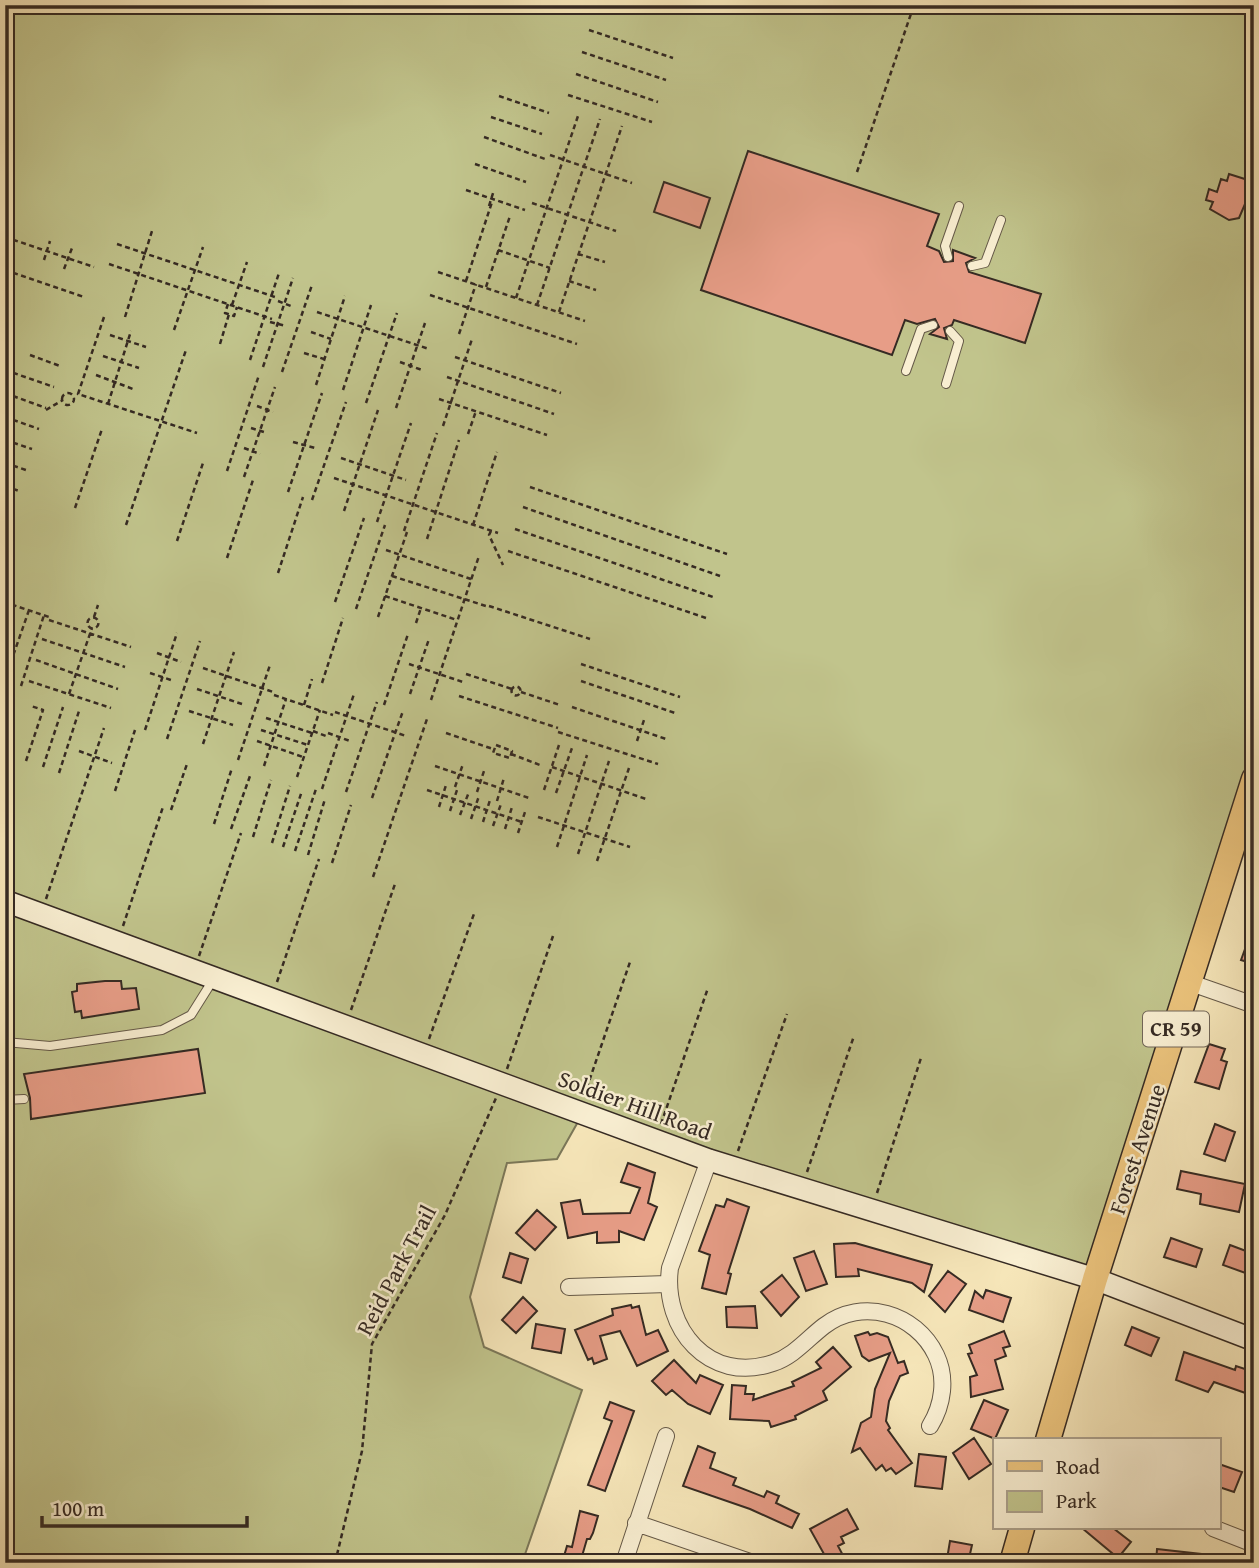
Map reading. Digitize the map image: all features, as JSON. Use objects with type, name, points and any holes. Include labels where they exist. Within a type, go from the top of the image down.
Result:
[{"type":"main road","name":"Forest Avenue","points":[[1049,1438],[1096,1279],[1191,983],[1248,819],[1254,779]]},
{"type":"main road","points":[[1013,1563],[1021,1530]]},
{"type":"street","name":"Soldier Hill Road","points":[[5,901],[709,1160],[1096,1279],[1254,1340]]},
{"type":"street","points":[[1191,983],[1254,1005]]},
{"type":"street","points":[[709,1160],[670,1268],[668,1284],[674,1318],[687,1338],[704,1354],[735,1366],[762,1366],[787,1357],[824,1325],[852,1312],[880,1312],[909,1322],[930,1343],[942,1373],[940,1405],[930,1426]]},
{"type":"street","points":[[569,1287],[668,1284]]},
{"type":"street","points":[[624,1563],[666,1436]]},
{"type":"street","points":[[636,1522],[753,1563]]},
{"type":"street","points":[[1218,1530],[1254,1544]]},
{"type":"lane","points":[[948,257],[945,246],[959,206]]},
{"type":"lane","points":[[972,266],[985,263],[1002,220]]},
{"type":"lane","points":[[906,371],[921,329],[933,325]]},
{"type":"lane","points":[[946,384],[959,341],[950,331]]},
{"type":"lane","points":[[5,1042],[50,1046],[162,1030],[191,1015],[204,975]]},
{"type":"lane","points":[[5,1100],[24,1099]]},
{"type":"path","points":[[857,172],[914,5]]},
{"type":"path","points":[[589,30],[673,58]]},
{"type":"path","points":[[582,52],[666,80]]},
{"type":"path","points":[[576,74],[658,102]]},
{"type":"path","points":[[568,95],[652,122]]},
{"type":"path","points":[[499,96],[550,113]]},
{"type":"path","points":[[516,298],[579,113]]},
{"type":"path","points":[[491,117],[542,134]]},
{"type":"path","points":[[537,305],[600,119]]},
{"type":"path","points":[[559,312],[622,126]]},
{"type":"path","points":[[485,137],[545,159]]},
{"type":"path","points":[[550,155],[632,183]]},
{"type":"path","points":[[475,164],[526,183]]},
{"type":"path","points":[[466,190],[525,210]]},
{"type":"path","points":[[466,281],[494,190]]},
{"type":"path","points":[[489,206],[492,199]]},
{"type":"path","points":[[532,203],[616,231]]},
{"type":"path","points":[[486,288],[510,216]]},
{"type":"path","points":[[125,317],[152,230]]},
{"type":"path","points":[[5,237],[94,267]]},
{"type":"path","points":[[44,260],[50,241]]},
{"type":"path","points":[[117,244],[272,296],[291,306]]},
{"type":"path","points":[[174,330],[203,247]]},
{"type":"path","points":[[64,270],[72,248]]},
{"type":"path","points":[[498,250],[550,268]]},
{"type":"path","points":[[578,254],[605,262]]},
{"type":"path","points":[[233,306],[225,313],[234,316],[233,306],[247,262]]},
{"type":"path","points":[[109,264],[265,316],[286,326]]},
{"type":"path","points":[[5,270],[84,297]]},
{"type":"path","points":[[438,272],[585,321]]},
{"type":"path","points":[[250,360],[279,273]]},
{"type":"path","points":[[263,367],[293,278]]},
{"type":"path","points":[[569,281],[596,290]]},
{"type":"path","points":[[459,334],[476,284]]},
{"type":"path","points":[[282,372],[312,285]]},
{"type":"path","points":[[430,295],[577,344]]},
{"type":"path","points":[[316,386],[345,296]]},
{"type":"path","points":[[343,390],[371,304]]},
{"type":"path","points":[[317,312],[429,349]]},
{"type":"path","points":[[366,402],[397,313]]},
{"type":"path","points":[[220,344],[229,314]]},
{"type":"path","points":[[61,401],[70,405],[76,395],[104,317]]},
{"type":"path","points":[[396,408],[425,323]]},
{"type":"path","points":[[108,404],[131,331]]},
{"type":"path","points":[[311,332],[331,339]]},
{"type":"path","points":[[110,335],[146,347]]},
{"type":"path","points":[[443,426],[472,338]]},
{"type":"path","points":[[126,525],[186,350]]},
{"type":"path","points":[[304,353],[324,359]]},
{"type":"path","points":[[30,355],[60,366]]},
{"type":"path","points":[[103,356],[139,368]]},
{"type":"path","points":[[455,357],[561,393]]},
{"type":"path","points":[[400,362],[422,370]]},
{"type":"path","points":[[5,370],[54,387]]},
{"type":"path","points":[[96,375],[133,389]]},
{"type":"path","points":[[227,471],[259,375]]},
{"type":"path","points":[[447,377],[554,414]]},
{"type":"path","points":[[244,477],[275,387]]},
{"type":"path","points":[[13,396],[46,409],[61,401],[66,392],[197,433]]},
{"type":"path","points":[[288,492],[322,393]]},
{"type":"path","points":[[439,399],[547,435]]},
{"type":"path","points":[[313,500],[346,402]]},
{"type":"path","points":[[257,407],[273,412]]},
{"type":"path","points":[[344,511],[378,410]]},
{"type":"path","points":[[468,434],[476,411]]},
{"type":"path","points":[[5,417],[39,429]]},
{"type":"path","points":[[377,522],[411,423]]},
{"type":"path","points":[[509,430],[512,423]]},
{"type":"path","points":[[251,428],[267,433]]},
{"type":"path","points":[[75,508],[102,429]]},
{"type":"path","points":[[378,617],[437,433]]},
{"type":"path","points":[[5,440],[33,449]]},
{"type":"path","points":[[427,539],[459,440]]},
{"type":"path","points":[[293,442],[315,448]]},
{"type":"path","points":[[244,448],[260,454]]},
{"type":"path","points":[[472,525],[497,452]]},
{"type":"path","points":[[341,458],[406,480]]},
{"type":"path","points":[[5,463],[26,470]]},
{"type":"path","points":[[177,541],[203,463]]},
{"type":"path","points":[[334,478],[498,533]]},
{"type":"path","points":[[227,558],[253,480]]},
{"type":"path","points":[[5,486],[19,491]]},
{"type":"path","points":[[530,487],[727,554]]},
{"type":"path","points":[[278,573],[303,497]]},
{"type":"path","points":[[523,507],[720,576]]},
{"type":"path","points":[[5,510],[11,512]]},
{"type":"path","points":[[335,601],[364,518]]},
{"type":"path","points":[[356,609],[385,525]]},
{"type":"path","points":[[515,529],[713,597]]},
{"type":"path","points":[[491,531],[489,535],[503,565]]},
{"type":"path","points":[[386,550],[471,579]]},
{"type":"path","points":[[508,551],[706,618]]},
{"type":"path","points":[[431,700],[479,556]]},
{"type":"path","points":[[392,576],[590,639]]},
{"type":"path","points":[[385,597],[457,620]]},
{"type":"path","points":[[5,609],[6,602],[131,647]]},
{"type":"path","points":[[92,628],[88,622],[94,617],[99,605]]},
{"type":"path","points":[[416,623],[421,608]]},
{"type":"path","points":[[5,679],[29,610]]},
{"type":"path","points":[[20,686],[44,615]]},
{"type":"path","points":[[69,694],[92,628],[99,623],[94,617]]},
{"type":"path","points":[[322,683],[343,618]]},
{"type":"path","points":[[145,730],[177,633]]},
{"type":"path","points":[[384,705],[408,634]]},
{"type":"path","points":[[42,639],[125,667]]},
{"type":"path","points":[[410,694],[429,639]]},
{"type":"path","points":[[167,739],[200,641]]},
{"type":"path","points":[[203,744],[234,652]]},
{"type":"path","points":[[157,653],[181,662]]},
{"type":"path","points":[[36,660],[118,689]]},
{"type":"path","points":[[409,664],[463,682]]},
{"type":"path","points":[[581,664],[680,697]]},
{"type":"path","points":[[238,760],[270,665]]},
{"type":"path","points":[[204,668],[286,699],[406,736]]},
{"type":"path","points":[[150,673],[174,681]]},
{"type":"path","points":[[466,674],[512,689],[517,687],[521,692],[560,705]]},
{"type":"path","points":[[304,705],[313,679]]},
{"type":"path","points":[[29,681],[111,708]]},
{"type":"path","points":[[581,681],[675,713]]},
{"type":"path","points":[[197,689],[242,704]]},
{"type":"path","points":[[512,689],[514,695],[521,692]]},
{"type":"path","points":[[322,789],[354,694]]},
{"type":"path","points":[[459,696],[658,764]]},
{"type":"path","points":[[5,707],[8,699]]},
{"type":"path","points":[[264,766],[286,699]]},
{"type":"path","points":[[346,792],[377,702]]},
{"type":"path","points":[[26,761],[43,710],[31,706]]},
{"type":"path","points":[[43,767],[62,707]]},
{"type":"path","points":[[572,707],[666,739]]},
{"type":"path","points":[[297,777],[320,710]]},
{"type":"path","points":[[59,773],[79,711]]},
{"type":"path","points":[[189,711],[233,726]]},
{"type":"path","points":[[372,798],[403,711]]},
{"type":"path","points":[[266,718],[350,741]]},
{"type":"path","points":[[373,877],[428,719]]},
{"type":"path","points":[[637,741],[644,720]]},
{"type":"path","points":[[40,915],[104,728]]},
{"type":"path","points":[[115,791],[135,730]]},
{"type":"path","points":[[261,730],[308,746]]},
{"type":"path","points":[[446,733],[494,749]]},
{"type":"path","points":[[257,741],[304,757]]},
{"type":"path","points":[[494,749],[496,745],[540,765]]},
{"type":"path","points":[[544,790],[559,745]]},
{"type":"path","points":[[556,793],[572,748]]},
{"type":"path","points":[[494,749],[493,753],[510,758],[511,754]]},
{"type":"path","points":[[79,751],[112,763]]},
{"type":"path","points":[[557,847],[587,755]]},
{"type":"path","points":[[5,769],[10,756]]},
{"type":"path","points":[[578,854],[609,761]]},
{"type":"path","points":[[171,810],[187,764]]},
{"type":"path","points":[[450,811],[463,764]]},
{"type":"path","points":[[435,766],[529,798]]},
{"type":"path","points":[[552,767],[646,799]]},
{"type":"path","points":[[214,824],[232,768]]},
{"type":"path","points":[[597,861],[629,768]]},
{"type":"path","points":[[477,792],[484,771]]},
{"type":"path","points":[[231,829],[250,776]]},
{"type":"path","points":[[497,801],[504,778]]},
{"type":"path","points":[[253,837],[271,780]]},
{"type":"path","points":[[439,807],[446,785]]},
{"type":"path","points":[[272,843],[290,786]]},
{"type":"path","points":[[295,850],[316,789]]},
{"type":"path","points":[[427,790],[522,822]]},
{"type":"path","points":[[284,847],[302,791]]},
{"type":"path","points":[[460,815],[469,792]]},
{"type":"path","points":[[471,819],[479,796]]},
{"type":"path","points":[[308,855],[326,799]]},
{"type":"path","points":[[483,822],[490,800]]},
{"type":"path","points":[[332,863],[351,804]]},
{"type":"path","points":[[493,826],[501,804]]},
{"type":"path","points":[[117,943],[163,807]]},
{"type":"path","points":[[505,829],[512,807]]},
{"type":"path","points":[[518,833],[525,812]]},
{"type":"path","points":[[538,817],[630,847]]},
{"type":"path","points":[[204,975],[241,833]]},
{"type":"path","points":[[271,1000],[319,859]]},
{"type":"path","points":[[345,1027],[395,884]]},
{"type":"path","points":[[423,1055],[475,911]]},
{"type":"path","name":"Reid Park Trail","points":[[335,1563],[362,1451],[372,1344],[445,1215],[502,1084],[553,936]]},
{"type":"path","points":[[578,1112],[630,962]]},
{"type":"path","points":[[655,1140],[708,988]]},
{"type":"path","points":[[733,1167],[787,1014]]},
{"type":"path","points":[[801,1188],[854,1036]]},
{"type":"path","points":[[871,1210],[922,1058]]},
{"type":"green space","points":[[5,5],[1254,5],[1254,779],[1095,1279],[583,1113],[557,1159],[507,1163],[470,1297],[484,1347],[582,1390],[522,1563],[5,1563]]},
{"type":"building","points":[[748,151],[939,214],[927,246],[939,251],[944,262],[953,261],[953,250],[975,258],[966,263],[969,272],[1041,294],[1025,343],[954,320],[952,325],[944,328],[947,339],[930,334],[939,327],[935,319],[917,324],[905,320],[892,355],[701,290]]},
{"type":"building","points":[[1229,174],[1251,181],[1247,192],[1254,195],[1254,207],[1245,204],[1239,218],[1229,220],[1210,209],[1213,202],[1206,200],[1209,189],[1217,192],[1221,179],[1227,181]]},
{"type":"building","points":[[664,182],[710,198],[700,228],[654,212]]},
{"type":"building","points":[[1254,930],[1254,964],[1241,960]]},
{"type":"building","points":[[121,981],[122,989],[136,988],[139,1009],[82,1018],[81,1011],[75,1012],[72,992],[77,991],[77,984]]},
{"type":"building","points":[[1209,1044],[1225,1049],[1221,1060],[1227,1062],[1219,1089],[1195,1082]]},
{"type":"building","points":[[198,1049],[205,1093],[31,1119],[30,1098],[24,1074]]},
{"type":"building","points":[[1215,1124],[1235,1132],[1225,1161],[1204,1154]]},
{"type":"building","points":[[628,1163],[655,1173],[648,1203],[657,1207],[644,1240],[619,1231],[619,1242],[597,1243],[597,1232],[568,1238],[561,1203],[580,1200],[583,1214],[630,1213],[640,1188],[621,1182]]},
{"type":"building","points":[[1181,1171],[1245,1184],[1239,1212],[1200,1204],[1201,1194],[1177,1189]]},
{"type":"building","points":[[727,1199],[749,1207],[728,1273],[731,1274],[726,1294],[702,1288],[710,1255],[699,1251],[716,1205],[724,1207]]},
{"type":"building","points":[[537,1210],[556,1227],[535,1250],[516,1233]]},
{"type":"building","points":[[1171,1238],[1202,1249],[1196,1267],[1164,1257]]},
{"type":"building","points":[[855,1243],[932,1265],[924,1292],[912,1283],[858,1269],[859,1276],[836,1277],[834,1244]]},
{"type":"building","points":[[1230,1245],[1254,1254],[1254,1276],[1223,1265]]},
{"type":"building","points":[[814,1251],[827,1284],[806,1291],[794,1258]]},
{"type":"building","points":[[510,1253],[528,1259],[521,1283],[503,1277]]},
{"type":"building","points":[[948,1271],[966,1284],[945,1312],[929,1296]]},
{"type":"building","points":[[782,1275],[799,1297],[781,1316],[761,1292]]},
{"type":"building","points":[[986,1290],[1011,1298],[1003,1322],[969,1310],[975,1291],[983,1298]]},
{"type":"building","points":[[523,1297],[537,1311],[516,1333],[502,1320]]},
{"type":"building","points":[[631,1305],[632,1308],[639,1306],[646,1335],[658,1330],[668,1351],[637,1366],[620,1331],[600,1336],[607,1359],[594,1364],[592,1358],[588,1360],[575,1330],[613,1315],[612,1309]]},
{"type":"building","points":[[755,1306],[757,1328],[727,1327],[726,1307]]},
{"type":"building","points":[[536,1324],[565,1329],[561,1353],[532,1348]]},
{"type":"building","points":[[1132,1327],[1159,1338],[1151,1356],[1125,1345]]},
{"type":"building","points":[[1004,1331],[1010,1346],[1003,1348],[1006,1356],[995,1360],[1003,1389],[971,1397],[970,1377],[977,1375],[968,1354],[972,1353],[969,1345]]},
{"type":"building","points":[[868,1332],[870,1335],[877,1333],[888,1337],[898,1363],[904,1361],[908,1373],[900,1376],[889,1401],[886,1421],[890,1428],[888,1430],[912,1463],[896,1474],[891,1468],[886,1471],[882,1465],[876,1470],[860,1448],[852,1452],[861,1423],[871,1417],[875,1389],[890,1353],[869,1361],[862,1356],[855,1336]]},
{"type":"building","points":[[833,1347],[851,1367],[823,1391],[827,1400],[795,1416],[796,1419],[771,1427],[769,1421],[730,1419],[732,1385],[746,1386],[745,1394],[754,1394],[753,1400],[794,1386],[792,1382],[821,1368],[816,1362]]},
{"type":"building","points":[[1184,1352],[1235,1370],[1236,1366],[1254,1372],[1254,1396],[1214,1382],[1208,1392],[1176,1380]]},
{"type":"building","points":[[674,1360],[696,1383],[700,1375],[723,1385],[710,1414],[688,1404],[672,1390],[666,1395],[652,1381]]},
{"type":"building","points":[[984,1400],[1008,1410],[995,1438],[971,1429]]},
{"type":"building","points":[[610,1402],[634,1411],[605,1491],[588,1485],[612,1421],[604,1418]]},
{"type":"building","points":[[974,1438],[991,1464],[969,1479],[953,1453]]},
{"type":"building","points":[[698,1446],[715,1453],[710,1468],[736,1478],[733,1485],[764,1497],[767,1491],[779,1496],[776,1503],[799,1514],[792,1528],[750,1509],[683,1486]]},
{"type":"building","points":[[919,1454],[946,1457],[942,1489],[915,1486]]},
{"type":"building","points":[[1220,1464],[1242,1472],[1234,1492],[1220,1487]]},
{"type":"building","points":[[847,1509],[858,1529],[841,1537],[844,1543],[838,1546],[847,1563],[829,1563],[810,1529]]},
{"type":"building","points":[[580,1511],[598,1516],[593,1533],[590,1539],[587,1539],[580,1563],[562,1563],[567,1546],[572,1547]]},
{"type":"building","points":[[1084,1530],[1116,1530],[1131,1542],[1118,1558]]},
{"type":"building","points":[[950,1541],[972,1545],[968,1563],[951,1563],[952,1560],[947,1559]]},
{"type":"building","points":[[1157,1549],[1201,1554],[1201,1563],[1156,1563]]}]
